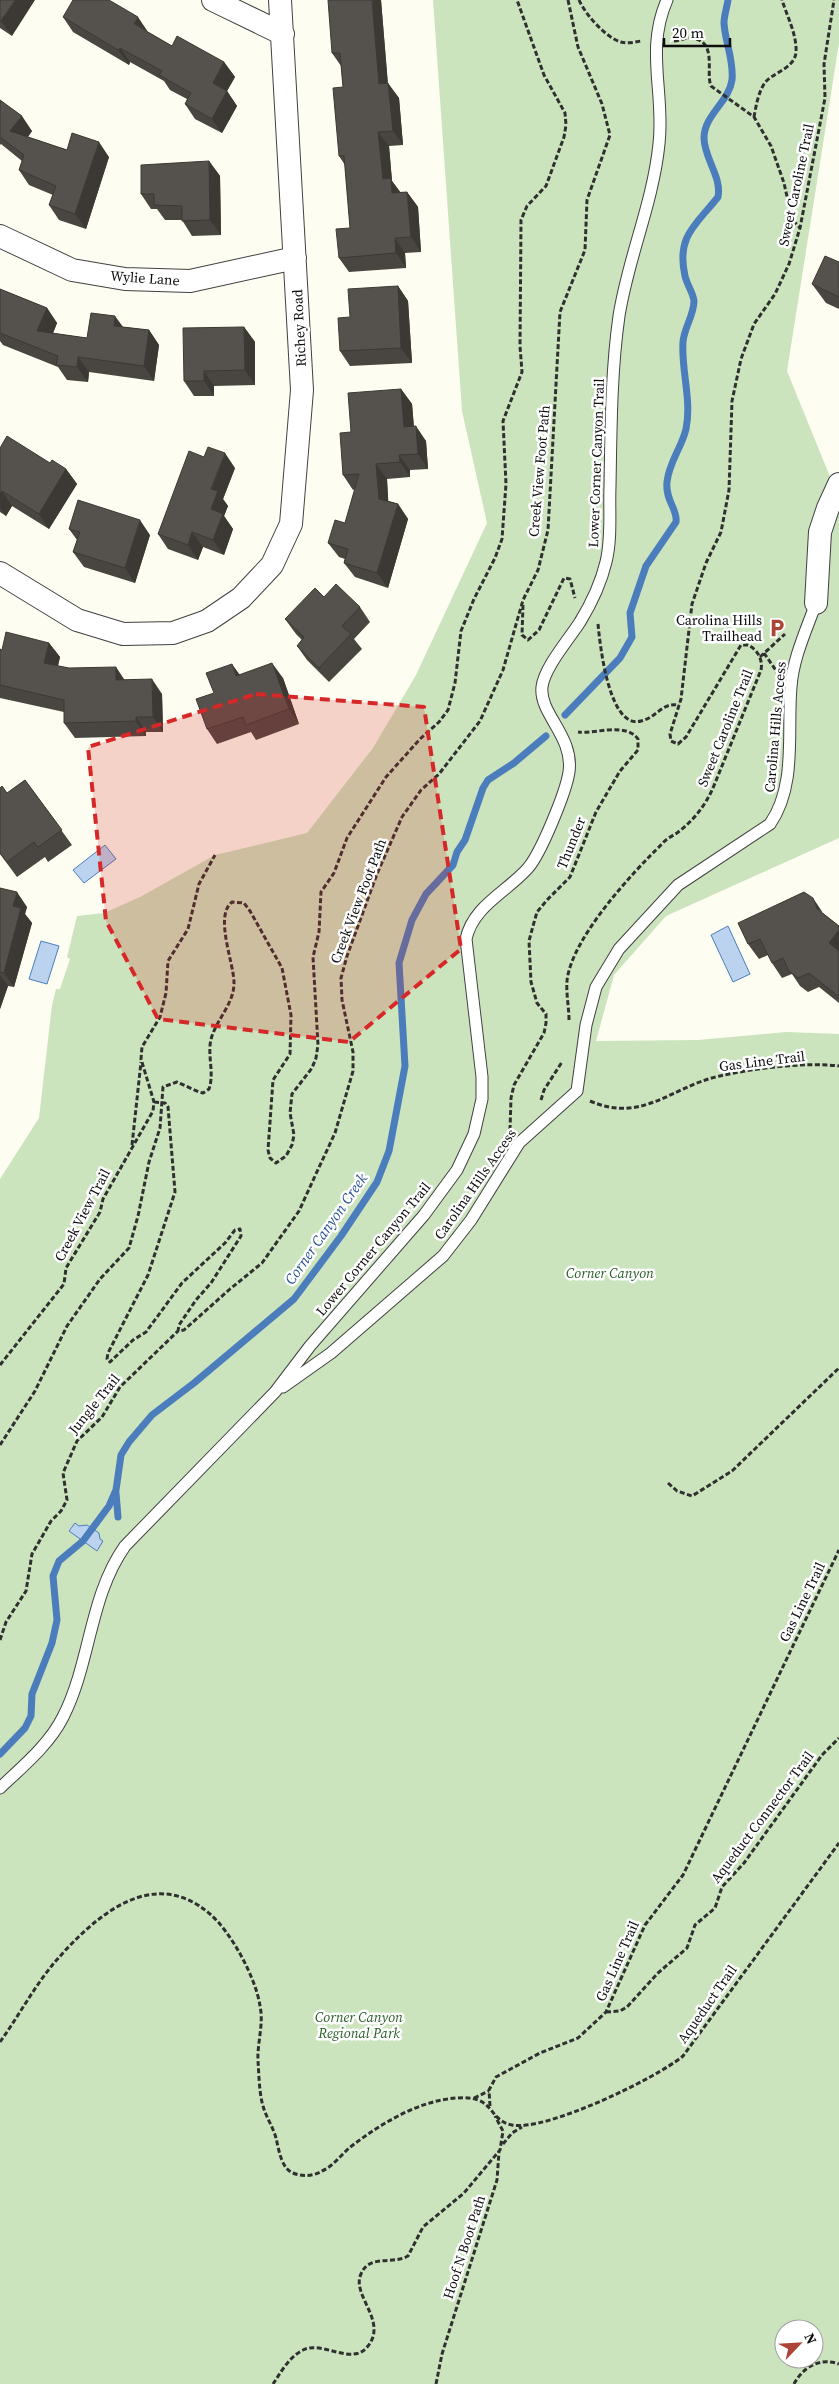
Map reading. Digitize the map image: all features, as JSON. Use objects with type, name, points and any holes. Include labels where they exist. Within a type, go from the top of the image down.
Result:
[{"type":"street","points":[[213,0],[283,34]]},
{"type":"street","name":"Richey Road","points":[[0,573],[77,620],[123,634],[173,634],[208,622],[241,598],[272,565],[291,524],[302,390],[280,0]]},
{"type":"street","name":"Wylie Lane","points":[[0,236],[72,270],[125,279],[190,281],[295,258]]},
{"type":"street","points":[[816,603],[820,532],[839,484]]},
{"type":"lane","name":"Lower Corner Canyon Trail","points":[[0,1788],[41,1747],[63,1717],[75,1684],[102,1587],[112,1565],[125,1546],[275,1392],[310,1346],[424,1215],[457,1170],[474,1134],[482,1099],[482,1077],[466,939],[468,929],[483,908],[530,866],[546,839],[569,774],[568,746],[544,700],[542,686],[547,672],[586,611],[599,582],[608,547],[612,411],[619,315],[655,173],[660,143],[661,118],[655,52],[656,38],[667,0]]},
{"type":"lane","name":"Carolina Hills Access","points":[[275,1392],[331,1353],[443,1256],[472,1220],[518,1143],[535,1126],[565,1104],[577,1092],[586,1026],[596,987],[619,949],[678,885],[770,824],[779,812],[786,788],[794,665],[816,603]]},
{"type":"path","points":[[0,1444],[35,1391],[67,1326],[100,1279],[129,1248],[138,1216],[148,1162],[160,1128],[163,1087],[173,1082],[181,1083],[203,1093],[209,1089],[211,1038],[225,1011],[234,984],[225,935],[225,912],[232,902],[244,903],[250,910],[282,968],[290,999],[290,1054],[273,1080],[268,1150],[270,1158],[276,1163],[290,1152],[294,1135],[290,1113],[292,1094],[312,1068],[318,1045],[313,958],[319,932],[321,892],[334,873],[347,838],[386,778],[420,739],[439,722],[452,699],[461,631],[474,599],[495,558],[504,527],[506,484],[503,420],[522,372],[520,346],[522,297],[521,220],[527,206],[546,186],[564,137],[566,125],[565,112],[544,75],[517,0]]},
{"type":"path","name":"Creek View Foot Path","points":[[178,1331],[184,1330],[230,1288],[262,1264],[299,1211],[335,1133],[353,1070],[353,1052],[342,1000],[341,978],[347,956],[377,874],[402,817],[421,790],[439,774],[480,721],[502,670],[523,600],[538,570],[548,530],[560,312],[585,250],[587,200],[610,135],[602,104],[578,47],[568,0]]},
{"type":"path","points":[[579,0],[591,17],[616,40],[629,43],[656,38],[676,42],[690,38],[702,43],[708,50],[711,62],[708,80],[713,90],[754,117],[771,146],[784,183],[792,219],[800,228]]},
{"type":"path","points":[[754,117],[765,82],[793,62],[796,53],[792,29],[782,0]]},
{"type":"path","name":"Sweet Caroline Trail","points":[[569,1028],[567,981],[572,962],[602,910],[664,842],[692,821],[704,805],[713,788],[760,670],[760,657],[753,647],[741,646],[686,737],[675,744],[671,741],[670,734],[679,705],[692,604],[706,563],[721,532],[729,490],[732,401],[741,359],[754,324],[775,294],[789,264],[800,228],[825,98],[824,64],[834,0]]},
{"type":"path","points":[[523,600],[522,635],[525,640],[531,639],[539,630],[564,578],[570,579],[574,595],[586,611],[598,620],[601,654],[614,701],[623,716],[627,720],[636,722],[647,719],[668,705],[679,705]]},
{"type":"path","points":[[760,657],[771,648]]},
{"type":"path","name":"Thunder","points":[[518,1143],[510,1130],[511,1098],[520,1071],[544,1033],[546,1023],[546,1014],[537,1003],[531,982],[529,941],[532,926],[537,912],[570,878],[596,812],[620,771],[638,750],[638,739],[631,732],[612,730],[587,733],[558,727]]},
{"type":"path","name":"Creek View Trail","points":[[132,1146],[143,1044],[160,1017],[164,1005],[168,961],[188,929],[199,884],[215,855]]},
{"type":"path","points":[[141,1059],[154,1102],[166,1104],[169,1111],[175,1192],[148,1275],[110,1348],[108,1359],[110,1362],[128,1345],[146,1332],[182,1283],[225,1243],[235,1230],[240,1230],[241,1236],[211,1283],[196,1300],[178,1326],[178,1331]]},
{"type":"path","points":[[535,1126],[537,1108],[544,1090],[561,1067],[564,1059]]},
{"type":"path","name":"Gas Line Trail","points":[[577,1092],[590,1101],[606,1108],[629,1109],[652,1105],[680,1090],[719,1076],[781,1067],[839,1066]]},
{"type":"path","name":"Creek View Trail","points":[[0,1365],[64,1284],[66,1268],[100,1212],[103,1199],[150,1117],[154,1102]]},
{"type":"path","name":"Jungle Trail","points":[[0,1640],[6,1622],[26,1591],[32,1554],[51,1521],[61,1511],[67,1500],[63,1473],[77,1441],[102,1417],[120,1387],[178,1331]]},
{"type":"path","points":[[668,1483],[678,1491],[692,1496],[716,1483],[732,1471],[839,1368]]},
{"type":"path","name":"Gas Line Trail","points":[[489,2090],[496,2077],[503,2072],[578,2038],[606,2012],[645,1925],[687,1866],[839,1550]]},
{"type":"path","name":"Aqueduct Connector Trail","points":[[606,2012],[620,2012],[627,2007],[658,1973],[687,1948],[695,1925],[715,1908],[722,1887],[744,1863],[810,1771],[839,1738]]},
{"type":"path","name":"Aqueduct Trail","points":[[525,2126],[591,2106],[665,2070],[683,2056],[839,1843]]},
{"type":"path","points":[[0,2042],[53,1964],[90,1926],[136,1898],[156,1892],[169,1893],[200,1906],[216,1920],[245,1964],[260,2006],[258,2057],[262,2105],[276,2135],[284,2166],[291,2173],[304,2175],[322,2172],[368,2135],[414,2109],[447,2099],[473,2098],[486,2103],[510,2125],[525,2126]]},
{"type":"path","points":[[473,2098],[489,2090],[489,2102],[503,2131],[501,2147]]},
{"type":"path","points":[[273,2384],[287,2364],[305,2349],[317,2347],[352,2354],[360,2353],[368,2346],[373,2329],[373,2319],[359,2285],[363,2270],[373,2262],[392,2262],[408,2256],[423,2227],[464,2193],[512,2133],[525,2126]]},
{"type":"path","name":"Hoof N Boot Path","points":[[436,2384],[442,2354],[498,2180],[501,2147]]},
{"type":"path","points":[[794,2384],[798,2377],[814,2364],[822,2361],[839,2364]]},
{"type":"highlighted area","points":[[256,694],[424,707],[461,949],[349,1042],[158,1019],[106,921],[88,747]]},
{"type":"green space","points":[[433,0],[839,0],[839,43],[787,371],[839,499],[839,838],[666,916],[614,975],[596,1041],[698,1040],[786,1032],[839,1034],[839,2384],[0,2384],[0,1179],[39,1118],[52,1005],[56,989],[60,989],[70,959],[67,957],[77,916],[104,913],[140,897],[215,855],[307,833],[373,748],[416,675],[487,523],[462,411]]},
{"type":"water","points":[[105,845],[116,859],[84,883],[73,870]]},
{"type":"water","points":[[728,926],[750,974],[733,982],[711,935]]},
{"type":"water","points":[[41,941],[59,946],[47,984],[29,979]]},
{"type":"water","points":[[75,1523],[79,1526],[87,1525],[99,1533],[100,1539],[103,1541],[97,1551],[69,1531]]},
{"type":"building","points":[[0,0],[15,0],[1,21],[0,20]]},
{"type":"building","points":[[73,0],[109,0],[138,17],[134,24],[172,46],[177,36],[224,62],[213,83],[227,91],[212,119],[185,104],[191,93],[159,75],[162,71],[120,48],[118,50],[63,17]]},
{"type":"building","points":[[328,0],[372,0],[379,84],[388,83],[393,131],[378,132],[383,179],[391,178],[392,193],[407,192],[411,237],[395,238],[396,253],[339,258],[336,229],[350,228],[344,156],[339,156],[333,88],[343,87],[340,53],[332,53]]},
{"type":"building","points":[[0,100],[22,116],[10,131],[67,150],[72,133],[99,142],[75,214],[49,205],[56,186],[19,170],[24,155],[0,137]]},
{"type":"building","points":[[209,161],[210,220],[182,221],[182,206],[154,205],[154,194],[141,194],[141,165]]},
{"type":"building","points":[[825,256],[839,262],[839,297],[812,284]]},
{"type":"building","points":[[398,286],[401,348],[340,351],[338,318],[350,317],[348,289]]},
{"type":"building","points":[[0,289],[47,308],[37,331],[87,338],[91,313],[115,316],[114,326],[149,330],[144,366],[78,357],[77,367],[56,365],[58,356],[0,333]]},
{"type":"building","points":[[244,327],[245,370],[204,371],[204,381],[184,381],[183,328]]},
{"type":"building","points":[[401,389],[404,427],[416,426],[418,454],[399,455],[400,462],[376,464],[379,499],[398,504],[377,573],[344,563],[348,549],[328,543],[335,520],[345,523],[359,474],[343,475],[340,433],[351,432],[348,393]]},
{"type":"building","points":[[7,436],[50,463],[52,460],[66,469],[39,514],[2,491],[0,494],[0,448]]},
{"type":"building","points":[[208,447],[225,453],[211,489],[218,491],[211,509],[223,514],[213,540],[192,532],[188,545],[158,534],[189,451],[204,457]]},
{"type":"building","points":[[78,500],[140,520],[125,568],[73,552],[80,532],[69,529]]},
{"type":"building","points":[[336,584],[360,607],[342,626],[351,634],[319,668],[297,646],[304,637],[285,619],[315,588],[324,597]]},
{"type":"building","points":[[6,632],[49,643],[44,663],[69,668],[116,667],[116,680],[152,679],[153,717],[136,717],[136,721],[64,723],[64,700],[0,685],[0,649],[2,650]]},
{"type":"building","points":[[272,663],[289,709],[246,725],[243,717],[207,729],[196,699],[214,693],[206,673],[232,664],[236,676]]},
{"type":"building","points":[[25,780],[62,830],[38,847],[34,842],[7,862],[0,853],[0,788],[2,786],[7,793]]},
{"type":"building","points":[[0,888],[17,892],[13,906],[21,908],[4,973],[0,972]]},
{"type":"building","points":[[804,892],[813,898],[817,909],[839,926],[839,930],[829,943],[839,951],[838,996],[809,973],[798,978],[789,971],[783,958],[772,963],[760,939],[748,944],[738,923]]},
{"type":"waterway","name":"Corner Canyon Creek","points":[[565,715],[620,658],[632,637],[630,613],[646,566],[676,522],[675,513],[668,494],[667,482],[670,468],[682,442],[688,418],[683,342],[694,301],[685,276],[683,251],[690,232],[718,197],[718,182],[707,153],[704,138],[708,122],[726,95],[732,80],[732,65],[724,23],[728,0]]},
{"type":"waterway","name":"Corner Canyon Creek","points":[[0,1754],[25,1728],[31,1716],[32,1694],[52,1643],[57,1620],[53,1576],[59,1561],[83,1541],[109,1506],[116,1490],[121,1455],[129,1442],[152,1415],[194,1383],[294,1299],[341,1236],[377,1182],[389,1151],[405,1066],[399,963],[412,920],[426,894],[453,865],[457,852],[465,840],[483,788],[488,780],[514,763],[546,736]]},
{"type":"waterway","points":[[116,1493],[118,1517]]},
{"type":"place","name":"Carolina Hills Trailhead","points":[[777,628]]},
{"type":"park label","name":"Corner Canyon","points":[[610,1273]]},
{"type":"park label","name":"Corner Canyon Regional Park","points":[[359,2025]]}]
